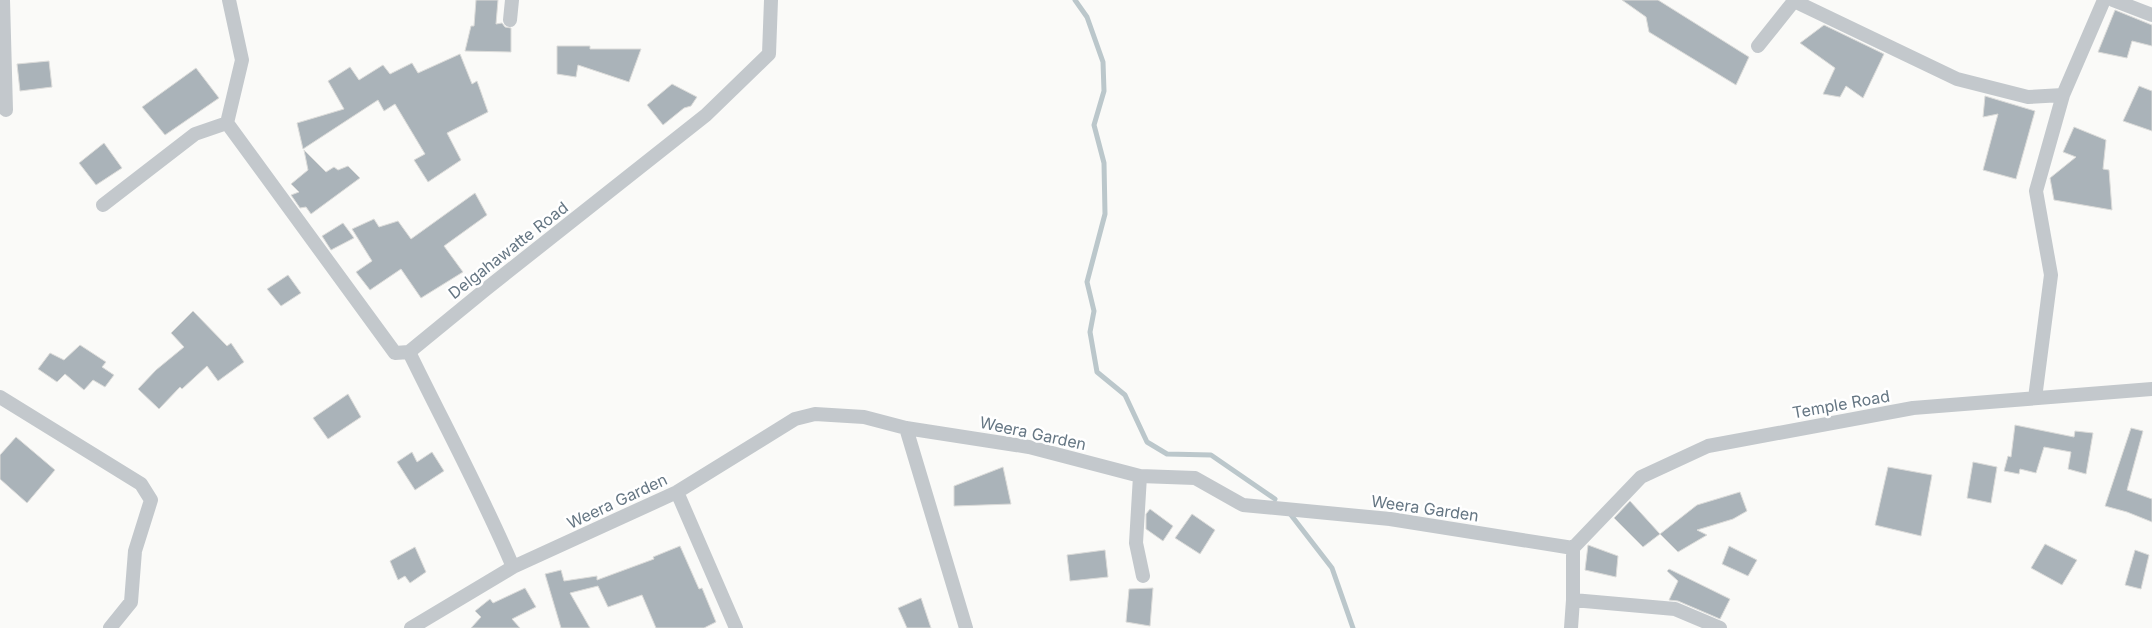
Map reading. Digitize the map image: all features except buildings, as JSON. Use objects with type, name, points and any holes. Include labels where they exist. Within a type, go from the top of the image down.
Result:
[{"type":"street","points":[[3,0],[6,110]]},
{"type":"street","points":[[229,0],[242,60],[227,123],[395,353],[409,352],[462,460],[487,506],[513,567]]},
{"type":"street","points":[[510,20],[512,0]]},
{"type":"street","name":"Delgahawatte Road","points":[[409,352],[720,102],[768,54],[771,0]]},
{"type":"street","points":[[2035,398],[2051,275],[2036,190],[2063,95],[2104,0]]},
{"type":"street","points":[[2113,0],[2152,15]]},
{"type":"street","points":[[1758,46],[1794,1],[1957,78],[2028,97],[2063,95]]},
{"type":"street","points":[[103,205],[195,134],[227,123]]},
{"type":"street","name":"Temple Road","points":[[1573,548],[1642,477],[1708,446],[1913,408],[2152,389]]},
{"type":"street","points":[[0,397],[141,484],[151,500],[135,551],[131,602],[110,628]]},
{"type":"street","name":"Weera Garden","points":[[411,628],[513,567],[534,560],[677,492],[795,419],[815,414],[864,417],[906,428],[1030,446],[1140,476],[1195,478],[1243,505],[1390,519],[1573,548]]},
{"type":"street","points":[[906,428],[966,628]]},
{"type":"street","points":[[1140,476],[1136,543],[1143,576]]},
{"type":"street","points":[[677,492],[736,628]]},
{"type":"street","points":[[1571,628],[1574,600],[1573,548]]},
{"type":"street","points":[[1574,600],[1675,609],[1720,628]]},
{"type":"waterway","points":[[1075,0],[1087,17],[1103,62],[1104,91],[1094,125],[1104,163],[1105,214],[1087,282],[1094,311],[1090,332],[1097,372],[1125,395],[1147,442],[1167,454],[1211,455],[1275,499]]},
{"type":"waterway","points":[[1291,515],[1332,568],[1353,628]]}]
